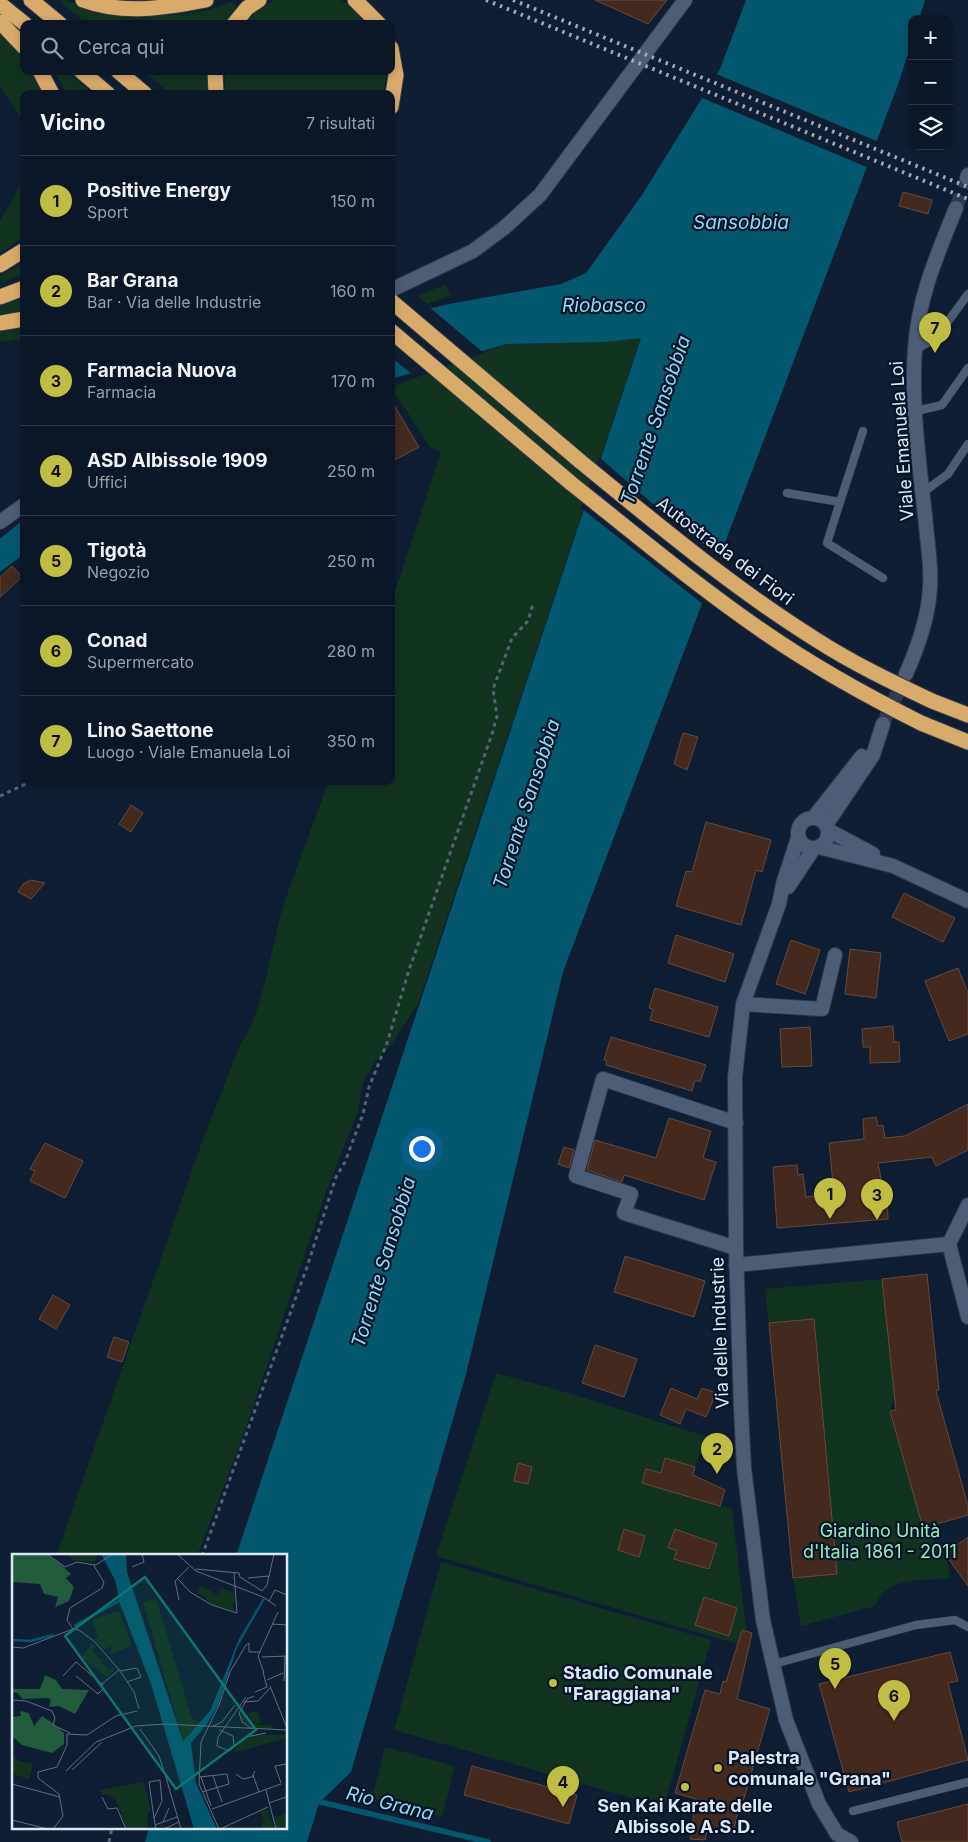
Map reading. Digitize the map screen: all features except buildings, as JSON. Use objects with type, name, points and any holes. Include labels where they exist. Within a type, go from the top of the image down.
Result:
[{"type":"highway","points":[[31,0],[55,20]]},
{"type":"highway","points":[[83,0],[121,9],[144,10],[206,0]]},
{"type":"highway","points":[[237,20],[247,8],[259,0]]},
{"type":"highway","points":[[356,0],[376,20]]},
{"type":"highway","points":[[0,4],[20,20]]},
{"type":"highway","points":[[0,22],[20,43]]},
{"type":"highway","points":[[394,90],[395,69]]},
{"type":"highway","points":[[42,75],[50,90]]},
{"type":"highway","points":[[86,75],[103,90]]},
{"type":"highway","points":[[123,75],[140,90]]},
{"type":"highway","points":[[215,75],[216,90]]},
{"type":"highway","points":[[0,265],[20,252]]},
{"type":"highway","points":[[0,297],[20,290]]},
{"type":"highway","name":"Autostrada dei Fiori","points":[[395,304],[581,462],[659,525],[771,610],[860,666],[932,701],[968,715]]},
{"type":"highway","points":[[0,323],[20,320]]},
{"type":"highway","points":[[395,335],[572,484],[724,603],[807,661],[921,723],[968,742]]},
{"type":"street","points":[[395,288],[473,250],[504,228],[540,195],[685,0]]},
{"type":"street","name":"Viale Emanuela Loi","points":[[906,674],[924,629],[930,597],[928,549],[916,411],[915,350],[920,309],[929,273],[956,208]]},
{"type":"street","points":[[0,522],[20,508]]},
{"type":"street","points":[[827,828],[873,755],[881,730],[814,817],[827,828],[893,866],[968,901]]},
{"type":"street","name":"Via delle Industrie","points":[[781,898],[783,884],[798,838],[800,823],[814,817]]},
{"type":"street","name":"Via delle Industrie","points":[[827,828],[826,840],[816,847],[794,875],[781,898],[743,1004],[736,1077],[736,1265],[744,1468],[763,1620],[786,1720],[820,1804],[837,1834],[851,1842]]},
{"type":"street","points":[[798,838],[804,846],[816,847],[893,866]]},
{"type":"street","points":[[743,1004],[822,1009],[835,955]]},
{"type":"street","points":[[736,1123],[602,1079],[576,1176],[631,1194],[624,1214],[736,1248]]},
{"type":"street","points":[[968,1205],[949,1244],[968,1317]]},
{"type":"street","points":[[736,1265],[949,1244]]},
{"type":"lane","points":[[915,350],[936,338],[968,294]]},
{"type":"lane","points":[[916,411],[942,404],[968,368]]},
{"type":"lane","points":[[863,431],[828,543],[883,578]]},
{"type":"lane","points":[[922,493],[948,474],[968,444]]},
{"type":"lane","points":[[787,493],[840,502]]},
{"type":"lane","points":[[774,1664],[916,1625],[956,1620],[968,1627]]},
{"type":"lane","points":[[853,1811],[968,1782]]},
{"type":"path","points":[[203,1554],[330,1199],[336,1177],[363,1114],[369,1087],[387,1043],[409,970],[492,734],[497,716],[493,689],[512,638],[528,622],[533,604]]},
{"type":"path","points":[[0,796],[23,785]]},
{"type":"green space","points":[[63,0],[135,18],[201,12],[232,2],[237,6],[227,20],[82,20],[62,3]]},
{"type":"green space","points":[[274,0],[340,0],[355,7],[369,20],[248,20]]},
{"type":"green space","points":[[0,28],[20,52],[20,75],[36,75],[43,90],[20,90],[20,117],[0,86]]},
{"type":"green space","points":[[56,75],[71,75],[88,90],[65,90]]},
{"type":"green space","points":[[149,75],[208,75],[208,90],[166,90]]},
{"type":"green space","points":[[225,75],[386,75],[384,90],[225,90]]},
{"type":"green space","points":[[20,184],[20,240],[0,253],[0,220],[14,198]]},
{"type":"green space","points":[[20,265],[20,276],[1,283],[0,276]]},
{"type":"green space","points":[[446,284],[450,296],[427,304],[417,296]]},
{"type":"green space","points":[[20,299],[20,312],[0,314],[0,305]]},
{"type":"green space","points":[[20,329],[20,340],[0,342],[0,332]]},
{"type":"green space","points":[[641,337],[418,1004],[392,1044],[374,1063],[363,1083],[358,1111],[326,1192],[241,1442],[198,1554],[57,1554],[202,1142],[240,1045],[256,1013],[284,903],[327,785],[395,785],[395,592],[441,452],[430,447],[395,393],[395,386],[506,344],[606,342]]},
{"type":"green space","name":"Giardino Unità d'Italia 1861 - 2011","points":[[882,1279],[895,1395],[890,1411],[923,1528],[945,1554],[951,1578],[918,1580],[897,1585],[888,1589],[880,1596],[875,1606],[801,1626],[793,1578],[837,1573],[827,1459],[769,1323],[765,1289]]},
{"type":"green space","points":[[496,1373],[558,1390],[721,1441],[721,1454],[702,1449],[695,1467],[665,1458],[661,1473],[646,1469],[642,1483],[732,1508],[745,1621],[751,1648],[436,1556]]},
{"type":"green space","name":"Stadio Comunale \"Faraggiana\"","points":[[441,1562],[711,1640],[664,1807],[394,1730]]},
{"type":"green space","points":[[385,1747],[455,1766],[442,1817],[372,1798]]},
{"type":"water","name":"Sansobbia","points":[[746,0],[925,0],[920,15],[908,15],[908,54],[899,82],[563,972],[466,1374],[351,1772],[319,1803],[307,1842],[145,1842],[148,1830],[288,1830],[288,1554],[237,1554],[641,338],[606,342],[506,344],[395,378],[395,317],[449,304],[561,284],[586,273],[642,195],[720,69]]},
{"type":"water","points":[[20,522],[20,557],[0,572],[0,539]]},
{"type":"pier","points":[[714,73],[879,142],[869,168],[700,97]]},
{"type":"pier","points":[[429,307],[484,353],[413,375],[395,360],[395,314]]},
{"type":"pier","points":[[599,457],[668,517],[722,558],[704,605],[581,508]]},
{"type":"waterway","name":"Rio Grana","points":[[312,1800],[488,1842]]},
{"type":"tunnel","points":[[956,208],[967,178]]},
{"type":"tunnel","points":[[883,724],[905,677]]},
{"type":"railway","points":[[486,0],[968,199]]},
{"type":"railway","points":[[513,0],[968,187]]},
{"type":"place","name":"Lino Saettone","points":[[935,353]]},
{"type":"place","name":"Positive Energy","points":[[830,1219]]},
{"type":"place","name":"Farmacia Nuova","points":[[877,1220]]},
{"type":"place","name":"Bar Grana","points":[[717,1474]]},
{"type":"place","name":"Stadio Comunale \"Faraggiana\"","points":[[553,1683]]},
{"type":"place","name":"Tigotà","points":[[835,1689]]},
{"type":"place","name":"Conad","points":[[894,1721]]},
{"type":"place","name":"Palestra comunale \"Grana\"","points":[[718,1768]]},
{"type":"place","name":"Sen Kai Karate delle Albissole A.S.D.","points":[[685,1787]]},
{"type":"place","name":"ASD Albissole 1909","points":[[563,1807]]},
{"type":"water label","name":"Riobasco","points":[[604,305]]},
{"type":"water label","name":"Torrente Sansobbia","points":[[655,420]]},
{"type":"water label","name":"Torrente Sansobbia","points":[[526,804]]},
{"type":"water label","name":"Torrente Sansobbia","points":[[383,1262]]}]
